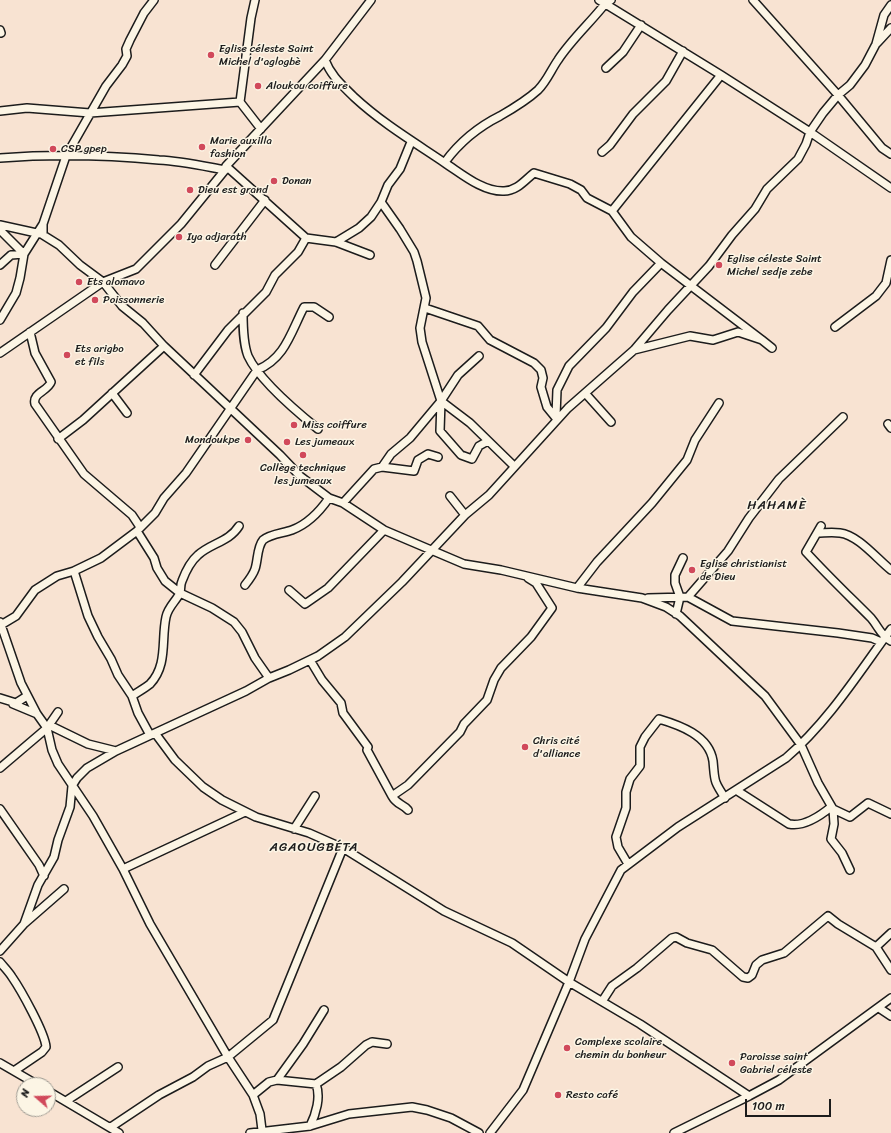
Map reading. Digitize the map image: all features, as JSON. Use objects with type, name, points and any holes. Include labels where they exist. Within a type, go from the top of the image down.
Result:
[{"type":"street","points":[[0,320],[16,293],[24,254],[41,234],[66,156],[106,86],[122,65],[127,56],[126,49],[130,40],[144,13],[154,0]]},
{"type":"street","points":[[256,0],[251,18],[240,102],[261,129]]},
{"type":"street","points":[[0,353],[103,282],[136,269],[181,224],[226,168],[325,60],[371,0]]},
{"type":"street","points":[[599,0],[608,2],[641,26],[810,132],[891,188]]},
{"type":"street","points":[[752,0],[838,95],[882,148],[891,154]]},
{"type":"street","points":[[445,162],[457,146],[465,139],[500,116],[516,108],[538,90],[550,75],[557,60],[608,2]]},
{"type":"street","points":[[24,924],[38,885],[54,857],[58,840],[68,817],[72,786],[77,778],[87,768],[116,751],[310,660],[345,637],[402,582],[430,550],[489,495],[556,418],[634,350],[663,314],[709,266],[732,235],[750,215],[767,189],[798,160],[810,132],[838,95],[850,85],[863,68],[876,44],[884,14],[891,5]]},
{"type":"street","points":[[606,68],[623,52],[641,26]]},
{"type":"street","points":[[876,44],[891,28]]},
{"type":"street","points":[[602,152],[610,145],[616,134],[627,125],[633,114],[666,81],[682,51]]},
{"type":"street","points":[[325,60],[329,71],[340,85],[379,119],[411,142],[477,183],[496,191],[514,190],[533,173],[536,173],[577,187],[587,198],[612,211],[631,237],[661,263],[772,348]]},
{"type":"street","points":[[612,211],[721,75]]},
{"type":"street","points":[[0,111],[27,108],[90,113],[240,102]]},
{"type":"street","points":[[336,242],[359,228],[371,217],[381,202],[388,185],[400,169],[411,142]]},
{"type":"street","points":[[0,158],[38,154],[160,160],[226,168],[265,200],[306,238],[336,242],[370,255]]},
{"type":"street","points":[[215,265],[265,200]]},
{"type":"street","points":[[381,202],[414,252],[425,291],[425,308],[420,328],[422,342],[441,400],[440,431],[461,455],[472,459],[479,446],[488,441]]},
{"type":"street","points":[[0,225],[41,234],[59,245],[80,265],[103,282],[122,306],[143,323],[164,346],[280,455],[300,476],[329,498],[343,503],[384,530],[464,564],[527,576],[577,588],[642,598],[653,601],[676,614],[701,634],[738,672],[765,696],[801,745],[832,808],[834,824],[831,839],[842,853],[850,870]]},
{"type":"street","points":[[0,230],[24,254]]},
{"type":"street","points":[[194,375],[228,330],[243,313],[266,292],[275,275],[298,252],[306,238]]},
{"type":"street","points":[[0,265],[11,255],[24,254]]},
{"type":"street","points":[[835,327],[876,296],[886,283],[891,260]]},
{"type":"street","points":[[556,418],[557,390],[569,366],[611,322],[633,292],[661,263]]},
{"type":"street","points":[[116,751],[88,744],[48,727],[37,714],[27,696],[1,626],[16,616],[35,590],[57,576],[74,571],[101,558],[139,529],[155,514],[164,498],[186,473],[257,370],[274,362],[283,350],[304,307],[314,307],[329,317]]},
{"type":"street","points":[[425,308],[478,326],[490,340],[534,363],[541,370],[543,378],[541,387],[547,407],[556,418]]},
{"type":"street","points":[[243,313],[243,328],[248,354],[257,370],[305,419],[318,429]]},
{"type":"street","points":[[30,332],[35,353],[51,382],[50,385],[36,396],[34,400],[35,404],[58,439],[84,474],[132,515],[154,558],[157,568],[165,581],[180,593],[212,608],[234,622],[245,636],[256,658],[269,678]]},
{"type":"street","points":[[634,350],[690,336],[712,340],[738,332],[762,340]]},
{"type":"street","points":[[58,439],[83,420],[164,346]]},
{"type":"street","points":[[382,467],[391,454],[410,438],[441,400],[458,375],[479,356]]},
{"type":"street","points":[[112,393],[127,413]]},
{"type":"street","points":[[585,393],[610,422]]},
{"type":"street","points":[[441,400],[470,423],[514,466]]},
{"type":"street","points":[[577,588],[597,562],[652,503],[687,460],[695,440],[719,403]]},
{"type":"street","points":[[688,597],[728,551],[749,518],[779,479],[843,417]]},
{"type":"street","points":[[343,503],[374,469],[382,467],[414,471],[418,460],[428,454],[438,457]]},
{"type":"street","points":[[450,496],[466,515]]},
{"type":"street","points":[[246,585],[254,571],[259,549],[263,540],[294,529],[305,522],[320,510],[329,498]]},
{"type":"street","points":[[132,696],[150,684],[161,665],[164,658],[163,648],[166,616],[176,597],[180,593],[182,581],[198,554],[233,535],[239,526]]},
{"type":"street","points":[[821,526],[806,552],[827,576],[872,619],[886,640]]},
{"type":"street","points":[[289,590],[305,604],[328,588],[384,530]]},
{"type":"street","points":[[817,533],[840,533],[850,536],[869,549],[891,570]]},
{"type":"street","points":[[676,614],[680,597],[675,584],[676,575],[683,558]]},
{"type":"street","points":[[74,571],[88,616],[118,675],[132,696],[138,713],[152,734],[175,760],[203,786],[222,800],[245,812],[266,821],[309,833],[344,848],[444,911],[512,943],[569,982],[603,1000],[749,1096]]},
{"type":"street","points":[[392,796],[408,785],[460,732],[464,724],[486,700],[494,680],[501,668],[531,637],[552,608],[536,583],[527,576]]},
{"type":"street","points":[[642,598],[688,597],[732,621],[886,640]]},
{"type":"street","points":[[490,1133],[523,1090],[588,933],[614,881],[628,864],[678,827],[786,758],[801,745],[825,719],[871,660],[886,640],[891,629]]},
{"type":"street","points":[[310,660],[322,680],[341,703],[343,713],[368,747],[367,750],[397,804],[408,810]]},
{"type":"street","points":[[12,703],[20,702],[27,696]]},
{"type":"street","points":[[0,698],[37,714]]},
{"type":"street","points":[[0,768],[48,727],[58,712]]},
{"type":"street","points":[[628,864],[618,847],[616,837],[626,808],[626,792],[630,779],[640,766],[640,747],[659,719],[680,725],[694,733],[702,742],[713,760],[714,779],[725,798]]},
{"type":"street","points":[[48,727],[55,757],[72,786],[93,816],[123,869],[150,924],[228,1057],[253,1095],[260,1114],[262,1130]]},
{"type":"street","points":[[736,790],[789,824],[794,825],[809,820],[832,808]]},
{"type":"street","points":[[294,829],[315,796]]},
{"type":"street","points":[[832,808],[850,817],[868,803],[891,814]]},
{"type":"street","points":[[0,809],[39,865],[44,876]]},
{"type":"street","points":[[123,869],[245,812]]},
{"type":"street","points":[[111,1127],[159,1095],[193,1078],[208,1066],[228,1057],[264,1029],[277,1014],[344,848]]},
{"type":"street","points":[[0,950],[47,902],[64,889]]},
{"type":"street","points":[[603,1000],[616,982],[638,968],[672,938],[676,937],[687,943],[712,950],[743,977],[748,978],[752,975],[756,965],[762,960],[784,953],[828,916],[838,924],[876,947],[891,970]]},
{"type":"street","points":[[876,947],[891,933]]},
{"type":"street","points":[[0,962],[12,976],[46,1042],[46,1047],[42,1052],[14,1071]]},
{"type":"street","points":[[679,1132],[779,1080],[891,998]]},
{"type":"street","points":[[879,1008],[891,1016]]},
{"type":"street","points":[[277,1080],[303,1044],[324,1010]]},
{"type":"street","points":[[253,1095],[269,1082],[277,1080],[316,1084],[341,1067],[372,1042],[387,1044]]},
{"type":"street","points":[[0,1063],[24,1077]]},
{"type":"street","points":[[66,1101],[118,1067]]},
{"type":"street","points":[[310,1126],[318,1091],[316,1084]]},
{"type":"street","points":[[56,1095],[119,1133]]},
{"type":"street","points":[[250,1133],[262,1130],[310,1126],[349,1114],[412,1107],[451,1118],[479,1133]]},
{"type":"place","name":"Eglise céleste Saint Michel d'aglogbè","points":[[211,55]]},
{"type":"place","name":"Aloukou coiffure","points":[[258,86]]},
{"type":"place","name":"Marie auxilla fashion","points":[[202,147]]},
{"type":"place","name":"CSP gpep","points":[[53,149]]},
{"type":"place","name":"Donan","points":[[274,181]]},
{"type":"place","name":"Dieu est grand","points":[[190,190]]},
{"type":"place","name":"Iya adjarath","points":[[179,237]]},
{"type":"place","name":"Eglise céleste Saint Michel sedje zebe","points":[[719,265]]},
{"type":"place","name":"Ets alomavo","points":[[79,282]]},
{"type":"place","name":"Poissonnerie","points":[[95,300]]},
{"type":"place","name":"Ets arigbo et fils","points":[[67,355]]},
{"type":"place","name":"Miss coiffure","points":[[294,425]]},
{"type":"place","name":"Mondoukpe","points":[[248,440]]},
{"type":"place","name":"Les jumeaux","points":[[287,442]]},
{"type":"place","name":"Collège technique les jumeaux","points":[[303,455]]},
{"type":"place","name":"Eglise christianist de Dieu","points":[[692,570]]},
{"type":"place","name":"Chris cité d'alliance","points":[[525,747]]},
{"type":"place","name":"Complexe scolaire chemin du bonheur","points":[[567,1048]]},
{"type":"place","name":"Paroisse saint Gabriel céleste","points":[[732,1063]]},
{"type":"place","name":"Resto café","points":[[558,1095]]},
{"type":"district","name":"HAHAMÈ","points":[[777,506]]},
{"type":"district","name":"AGAOUGBÉTA","points":[[314,848]]}]
